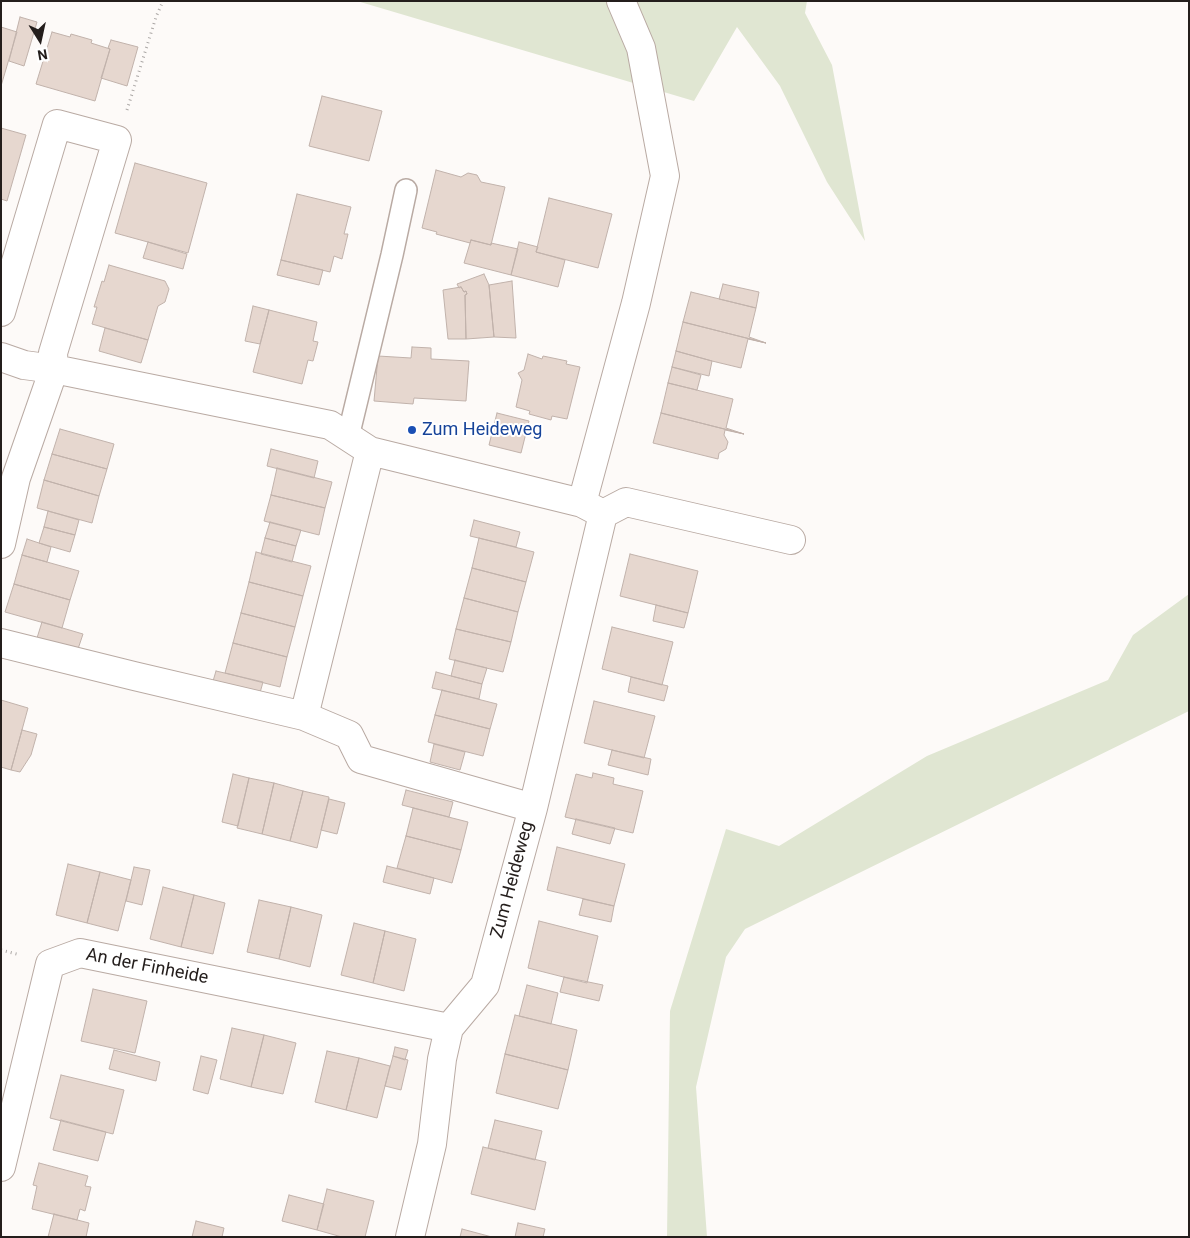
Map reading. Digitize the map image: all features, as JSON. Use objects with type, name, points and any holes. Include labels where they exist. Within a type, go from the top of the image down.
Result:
[{"type":"street","name":"Zum Heideweg","points":[[410,1237],[432,1144],[442,1059],[449,1028],[485,985],[533,808],[593,508],[665,176],[640,48],[621,1]]},
{"type":"street","points":[[1,312],[57,124],[117,140],[53,353],[54,369],[9,477],[1,544]]},
{"type":"street","points":[[1,358],[330,425],[370,451],[593,508],[626,502],[791,540]]},
{"type":"street","points":[[304,716],[370,451]]},
{"type":"street","points":[[1,644],[304,716],[349,735],[361,759],[533,808]]},
{"type":"street","name":"An der Finheide","points":[[1,1168],[50,964],[80,953],[449,1028]]},
{"type":"lane","points":[[348,437],[390,265],[406,190]]},
{"type":"path","points":[[117,140],[156,17],[163,1]]},
{"type":"green space","points":[[357,1],[807,1],[805,13],[832,65],[865,241],[827,182],[780,86],[737,27],[694,101]]},
{"type":"green space","points":[[1189,594],[1189,711],[745,929],[726,957],[696,1087],[707,1237],[667,1237],[670,1011],[726,829],[779,846],[927,756],[1108,680],[1133,635]]},
{"type":"building","points":[[20,17],[37,22],[24,66],[9,61]]},
{"type":"building","points":[[1,27],[17,32],[1,86]]},
{"type":"building","points":[[52,32],[70,37],[71,34],[92,40],[91,43],[110,49],[95,101],[36,84]]},
{"type":"building","points":[[111,40],[138,47],[127,86],[101,78]]},
{"type":"building","points":[[322,96],[382,111],[369,161],[309,146]]},
{"type":"building","points":[[1,128],[26,135],[7,201],[1,199]]},
{"type":"building","points":[[135,163],[207,183],[188,253],[115,233]]},
{"type":"building","points":[[436,170],[461,177],[468,173],[477,175],[481,182],[505,187],[491,245],[471,240],[470,243],[436,234],[437,232],[422,228]]},
{"type":"building","points":[[297,194],[351,207],[344,234],[348,234],[342,259],[334,256],[330,272],[281,260]]},
{"type":"building","points":[[549,198],[612,214],[598,268],[536,252]]},
{"type":"building","points":[[471,240],[518,249],[511,275],[464,263]]},
{"type":"building","points":[[148,242],[187,254],[183,269],[143,258]]},
{"type":"building","points":[[519,242],[538,247],[536,252],[565,260],[558,287],[511,275]]},
{"type":"building","points":[[281,260],[323,270],[319,285],[277,275]]},
{"type":"building","points":[[109,265],[165,281],[169,289],[165,302],[158,306],[148,340],[92,324],[97,307],[94,307]]},
{"type":"building","points":[[484,274],[489,285],[494,337],[466,339],[465,295],[467,294],[457,284]]},
{"type":"building","points":[[512,281],[516,338],[494,337],[489,285]]},
{"type":"building","points":[[723,284],[759,292],[756,308],[719,299]]},
{"type":"building","points":[[461,287],[467,294],[465,295],[466,339],[448,339],[443,290]]},
{"type":"building","points":[[691,292],[756,308],[749,337],[766,343],[683,322]]},
{"type":"building","points":[[253,306],[269,310],[260,344],[245,341]]},
{"type":"building","points":[[269,310],[317,322],[313,341],[318,342],[313,361],[308,360],[302,384],[253,372]]},
{"type":"building","points":[[683,322],[766,343],[748,339],[741,368],[712,361],[676,351]]},
{"type":"building","points":[[105,328],[148,340],[141,363],[99,351]]},
{"type":"building","points":[[412,347],[431,348],[431,359],[469,361],[466,401],[414,398],[413,404],[374,401],[378,356],[411,358]]},
{"type":"building","points":[[676,351],[712,361],[709,376],[672,367]]},
{"type":"building","points":[[528,354],[542,359],[543,356],[567,361],[566,364],[580,367],[567,419],[552,416],[551,420],[529,414],[530,411],[516,407],[522,380],[518,373],[524,370]]},
{"type":"building","points":[[672,367],[701,375],[697,390],[668,383]]},
{"type":"building","points":[[668,383],[733,399],[726,428],[744,434],[661,413]]},
{"type":"building","points":[[497,413],[529,421],[521,453],[489,445]]},
{"type":"building","points":[[661,413],[744,434],[725,430],[724,435],[728,442],[726,449],[719,453],[718,459],[653,443]]},
{"type":"building","points":[[60,429],[114,444],[107,469],[52,454]]},
{"type":"building","points":[[271,449],[318,461],[314,478],[267,466]]},
{"type":"building","points":[[52,454],[107,469],[99,496],[44,480]]},
{"type":"building","points":[[277,468],[332,482],[325,508],[271,495]]},
{"type":"building","points":[[44,480],[99,496],[92,523],[37,508]]},
{"type":"building","points":[[271,495],[325,508],[319,535],[264,521]]},
{"type":"building","points":[[48,511],[79,520],[75,535],[44,527]]},
{"type":"building","points":[[474,520],[520,532],[516,547],[470,536]]},
{"type":"building","points":[[270,522],[301,530],[296,546],[265,538]]},
{"type":"building","points":[[44,527],[75,535],[70,552],[39,543]]},
{"type":"building","points":[[265,538],[296,546],[292,562],[261,554]]},
{"type":"building","points":[[479,538],[534,552],[526,582],[472,568]]},
{"type":"building","points":[[27,539],[51,547],[47,562],[22,555]]},
{"type":"building","points":[[256,552],[311,566],[303,596],[249,582]]},
{"type":"building","points":[[630,554],[698,571],[688,613],[620,596]]},
{"type":"building","points":[[22,555],[79,571],[70,600],[14,584]]},
{"type":"building","points":[[472,568],[526,582],[518,612],[464,598]]},
{"type":"building","points":[[249,582],[303,596],[295,627],[241,613]]},
{"type":"building","points":[[14,584],[70,600],[62,628],[5,612]]},
{"type":"building","points":[[464,598],[518,612],[511,642],[456,629]]},
{"type":"building","points":[[656,605],[688,613],[684,628],[653,621]]},
{"type":"building","points":[[241,613],[295,627],[287,657],[233,643]]},
{"type":"building","points":[[42,622],[83,634],[78,649],[37,638]]},
{"type":"building","points":[[612,627],[673,642],[662,685],[602,669]]},
{"type":"building","points":[[456,629],[511,642],[503,672],[449,659]]},
{"type":"building","points":[[233,643],[287,657],[280,687],[225,673]]},
{"type":"building","points":[[455,660],[487,668],[482,684],[451,676]]},
{"type":"building","points":[[216,671],[263,682],[258,700],[211,688]]},
{"type":"building","points":[[436,672],[482,684],[479,699],[432,688]]},
{"type":"building","points":[[631,677],[668,686],[664,701],[628,692]]},
{"type":"building","points":[[442,690],[497,704],[490,729],[435,715]]},
{"type":"building","points":[[1,700],[28,708],[11,770],[1,767]]},
{"type":"building","points":[[594,701],[655,716],[644,758],[584,743]]},
{"type":"building","points":[[435,715],[490,729],[483,756],[428,742]]},
{"type":"building","points":[[22,730],[37,734],[31,755],[20,772],[11,770]]},
{"type":"building","points":[[434,744],[465,752],[460,770],[430,762]]},
{"type":"building","points":[[612,750],[651,759],[648,775],[608,765]]},
{"type":"building","points":[[593,773],[614,778],[613,784],[643,791],[633,833],[565,817],[576,774],[592,778]]},
{"type":"building","points":[[233,774],[249,778],[238,826],[222,822]]},
{"type":"building","points":[[249,778],[274,783],[262,834],[237,828]]},
{"type":"building","points":[[274,783],[303,791],[290,841],[262,834]]},
{"type":"building","points":[[406,790],[453,802],[449,817],[402,805]]},
{"type":"building","points":[[303,791],[329,797],[317,848],[290,841]]},
{"type":"building","points":[[329,799],[345,803],[337,834],[321,830]]},
{"type":"building","points":[[413,808],[468,822],[461,850],[406,836]]},
{"type":"building","points":[[576,819],[615,828],[610,844],[572,834]]},
{"type":"building","points":[[406,836],[461,850],[452,883],[397,868]]},
{"type":"building","points":[[557,847],[625,864],[614,906],[547,890]]},
{"type":"building","points":[[68,864],[100,872],[87,923],[56,915]]},
{"type":"building","points":[[387,866],[434,878],[430,894],[383,882]]},
{"type":"building","points":[[134,867],[150,870],[142,905],[126,901]]},
{"type":"building","points":[[100,872],[131,880],[118,931],[87,923]]},
{"type":"building","points":[[163,887],[194,895],[181,947],[150,939]]},
{"type":"building","points":[[194,895],[225,903],[213,954],[181,947]]},
{"type":"building","points":[[583,899],[614,906],[611,922],[579,915]]},
{"type":"building","points":[[259,900],[291,907],[279,959],[247,952]]},
{"type":"building","points":[[291,907],[322,915],[310,967],[279,959]]},
{"type":"building","points":[[539,921],[598,936],[587,983],[528,968]]},
{"type":"building","points":[[354,923],[385,931],[373,983],[341,975]]},
{"type":"building","points":[[385,931],[416,939],[404,991],[373,983]]},
{"type":"building","points":[[564,977],[603,985],[599,1001],[560,992]]},
{"type":"building","points":[[527,985],[558,993],[551,1024],[519,1016]]},
{"type":"building","points":[[93,989],[147,1001],[135,1053],[81,1041]]},
{"type":"building","points":[[515,1015],[577,1030],[568,1070],[505,1054]]},
{"type":"building","points":[[232,1028],[264,1035],[251,1087],[220,1079]]},
{"type":"building","points":[[264,1035],[296,1043],[283,1094],[251,1087]]},
{"type":"building","points":[[395,1047],[408,1050],[405,1060],[393,1056]]},
{"type":"building","points":[[114,1050],[160,1062],[156,1081],[109,1069]]},
{"type":"building","points":[[327,1051],[359,1058],[346,1110],[315,1102]]},
{"type":"building","points":[[505,1054],[568,1070],[558,1109],[496,1093]]},
{"type":"building","points":[[201,1056],[217,1060],[208,1094],[193,1090]]},
{"type":"building","points":[[393,1056],[408,1060],[401,1090],[385,1086]]},
{"type":"building","points":[[359,1058],[390,1066],[377,1118],[346,1110]]},
{"type":"building","points":[[61,1075],[124,1090],[113,1134],[50,1118]]},
{"type":"building","points":[[61,1120],[106,1132],[98,1161],[53,1150]]},
{"type":"building","points":[[495,1120],[542,1131],[535,1160],[488,1148]]},
{"type":"building","points":[[483,1147],[546,1162],[535,1210],[471,1194]]},
{"type":"building","points":[[39,1163],[88,1176],[85,1186],[91,1187],[85,1211],[80,1209],[77,1220],[32,1209],[37,1186],[33,1185]]},
{"type":"building","points":[[327,1189],[374,1201],[365,1237],[342,1237],[317,1230]]},
{"type":"building","points":[[289,1195],[324,1204],[317,1230],[282,1221]]},
{"type":"building","points":[[54,1214],[89,1223],[86,1237],[48,1237]]},
{"type":"building","points":[[196,1221],[224,1228],[222,1237],[192,1237]]},
{"type":"building","points":[[518,1223],[545,1229],[543,1237],[515,1237]]},
{"type":"building","points":[[462,1229],[492,1237],[460,1237]]},
{"type":"place","name":"Zum Heideweg","points":[[412,430]]}]
